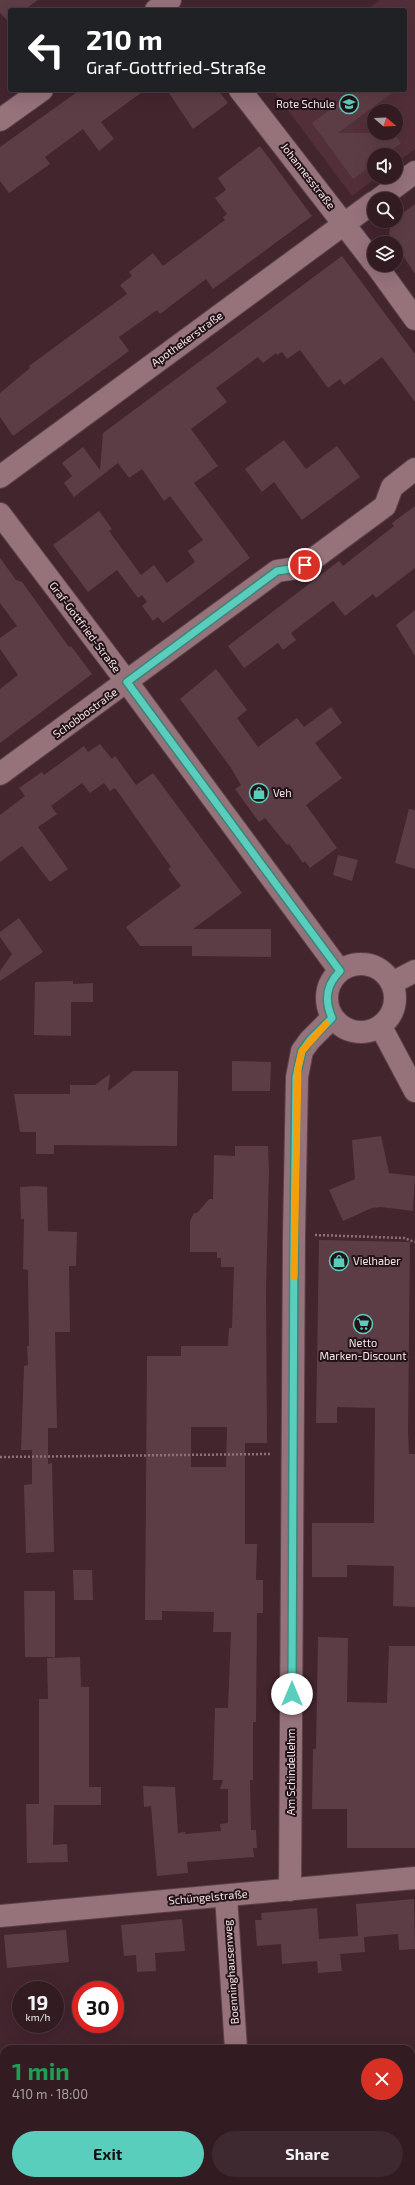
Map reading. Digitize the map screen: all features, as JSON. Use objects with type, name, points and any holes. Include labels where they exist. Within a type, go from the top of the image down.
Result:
[{"type":"street","points":[[159,8],[170,0],[176,8]]},
{"type":"street","points":[[0,120],[39,92]]},
{"type":"street","name":"Johannesstraße","points":[[242,92],[367,253]]},
{"type":"street","points":[[388,192],[415,172]]},
{"type":"street","name":"Apothekerstraße","points":[[0,477],[367,207]]},
{"type":"street","name":"Johannesstraße","points":[[381,272],[415,319]]},
{"type":"street","name":"Schobbostraße","points":[[0,774],[277,571],[297,568],[305,565],[385,506],[392,487],[415,469]]},
{"type":"street","name":"Graf-Gottfried-Straße","points":[[0,514],[127,682],[340,971]]},
{"type":"street","points":[[369,965],[378,968],[392,983],[396,995],[395,1007],[390,1018],[382,1027],[369,1032],[355,1033],[342,1028],[332,1018],[326,998],[333,978],[340,971],[349,966],[369,965]]},
{"type":"street","points":[[392,983],[415,971]]},
{"type":"street","name":"Am Schindellehm","points":[[290,1890],[296,1077],[300,1057],[310,1040],[332,1018]]},
{"type":"street","points":[[382,1027],[415,1091]]},
{"type":"street","name":"Schüngelstraße","points":[[0,1916],[415,1878]]},
{"type":"street","name":"Boenninghausenweg","points":[[226,1896],[236,2045]]},
{"type":"path","points":[[294,1235],[404,1238],[415,1242]]},
{"type":"path","points":[[0,1457],[293,1454]]},
{"type":"shaded area","name":"Rote Schule","points":[[380,0],[415,0],[415,149],[403,158],[403,148],[367,148],[368,184],[352,196],[274,92],[407,92],[407,8],[369,8]]},
{"type":"building","points":[[0,0],[38,0],[27,8],[8,8],[8,21],[0,13]]},
{"type":"building","points":[[77,92],[142,92],[101,122],[114,139],[99,151],[83,129],[45,157],[50,164],[9,193],[0,181],[0,147]]},
{"type":"building","points":[[168,92],[220,92],[228,103],[193,129]]},
{"type":"building","points":[[354,92],[393,92],[377,104],[367,104],[367,112],[338,133],[367,133],[367,140],[399,140],[401,143],[395,148],[367,148],[367,169],[353,179],[312,123]]},
{"type":"building","points":[[260,146],[312,216],[213,289],[206,279],[160,314],[157,310],[119,337],[129,351],[13,436],[0,417],[0,393],[30,368],[29,366],[127,294],[120,285],[132,276],[129,272],[153,253],[163,266],[225,220],[223,217],[227,214],[215,198],[226,190],[218,178]]},
{"type":"building","points":[[415,204],[415,274],[403,256],[403,236],[390,236],[389,234],[390,228],[403,228],[403,213]]},
{"type":"building","points":[[342,256],[415,354],[415,402],[382,357],[344,385],[340,379],[328,388],[300,350],[287,359],[282,352],[277,355],[276,353],[263,363],[258,357],[216,388],[227,402],[191,429],[218,466],[194,483],[250,558],[163,623],[158,617],[153,621],[142,606],[147,602],[142,595],[138,598],[117,570],[88,592],[53,545],[99,511],[112,529],[109,531],[141,575],[154,565],[167,583],[195,562],[188,551],[203,540],[170,496],[164,501],[142,469],[129,478],[118,463],[74,497],[64,483],[72,476],[62,463],[83,447],[100,470],[103,433]]},
{"type":"building","points":[[284,440],[306,469],[337,446],[360,477],[302,520],[274,482],[262,492],[245,469]]},
{"type":"building","points":[[415,506],[415,568],[376,598],[373,594],[345,616],[333,601],[291,633],[296,640],[283,650],[278,643],[244,668],[228,646],[339,561],[343,566],[394,526],[392,523]]},
{"type":"building","points":[[0,558],[16,580],[22,582],[69,647],[71,646],[92,674],[0,743],[0,689],[18,675],[0,649],[0,638],[17,626],[0,603]]},
{"type":"building","points":[[415,610],[415,656],[396,625]]},
{"type":"building","points":[[216,669],[247,710],[237,718],[258,747],[297,718],[304,727],[331,707],[342,723],[315,743],[342,778],[306,805],[337,848],[310,868],[305,861],[303,863],[289,844],[287,845],[265,818],[259,822],[235,789],[241,785],[231,768],[180,699]]},
{"type":"building","points":[[100,744],[112,759],[115,756],[136,785],[153,773],[242,893],[193,929],[271,929],[271,957],[192,956],[192,946],[140,946],[126,927],[181,886],[168,869],[171,867],[115,788],[110,791],[104,783],[90,793],[82,783],[51,806],[57,814],[38,827],[68,869],[50,882],[22,846],[0,862],[0,815],[25,796],[19,788],[42,772],[44,775],[84,746],[88,752]]},
{"type":"building","points":[[409,809],[415,810],[415,869],[395,863]]},
{"type":"building","points":[[338,855],[358,860],[352,881],[333,875]]},
{"type":"building","points":[[19,918],[43,952],[0,981],[0,971],[12,954],[0,937],[0,932]]},
{"type":"building","points":[[73,981],[73,984],[93,983],[93,1002],[71,1002],[71,1036],[34,1035],[35,982]]},
{"type":"building","points":[[232,1061],[271,1062],[270,1091],[232,1091]]},
{"type":"building","points":[[133,1071],[178,1071],[177,1146],[54,1145],[54,1154],[36,1154],[36,1132],[20,1132],[14,1094],[70,1094],[70,1085],[95,1085],[110,1074],[108,1091]]},
{"type":"building","points":[[381,1136],[389,1173],[415,1176],[413,1211],[381,1207],[372,1208],[343,1221],[329,1190],[355,1179],[352,1140]]},
{"type":"building","points":[[235,1146],[268,1146],[269,1171],[266,1290],[267,1443],[245,1443],[245,1544],[257,1544],[256,1580],[263,1580],[263,1613],[257,1613],[256,1722],[253,1722],[253,1780],[250,1780],[251,1830],[256,1830],[257,1848],[253,1848],[254,1857],[187,1862],[188,1873],[157,1876],[151,1806],[144,1807],[143,1786],[175,1787],[178,1833],[185,1832],[185,1834],[221,1831],[220,1824],[228,1823],[228,1789],[220,1789],[223,1780],[213,1780],[215,1708],[228,1708],[231,1632],[213,1632],[214,1612],[162,1611],[162,1620],[145,1620],[147,1356],[181,1356],[181,1346],[228,1346],[229,1328],[232,1328],[234,1267],[221,1267],[221,1258],[217,1258],[217,1252],[190,1252],[190,1221],[194,1213],[197,1213],[209,1199],[213,1199],[214,1155],[235,1156]],"holes":[[[191,1427],[227,1427],[226,1467],[191,1467]]]},
{"type":"building","points":[[20,1187],[47,1187],[48,1231],[77,1232],[76,1266],[69,1266],[70,1332],[55,1332],[57,1428],[48,1428],[48,1464],[52,1463],[54,1552],[26,1553],[24,1485],[32,1484],[32,1450],[21,1450],[24,1366],[28,1365],[27,1346],[29,1346],[28,1270],[23,1269],[24,1219],[21,1219]]},
{"type":"building","name":"Netto Marken-Discount","points":[[319,1240],[410,1242],[408,1432],[409,1454],[415,1454],[415,1607],[393,1606],[394,1566],[347,1565],[347,1577],[312,1577],[312,1523],[374,1523],[375,1408],[337,1407],[337,1423],[316,1423]]},
{"type":"building","points":[[73,1570],[92,1570],[93,1600],[74,1600]]},
{"type":"building","points":[[24,1591],[55,1591],[55,1657],[25,1657]]},
{"type":"building","points":[[318,1637],[348,1638],[347,1702],[387,1703],[389,1646],[415,1646],[415,1848],[347,1848],[347,1809],[312,1809],[313,1749],[316,1749]]},
{"type":"building","points":[[80,1657],[81,1687],[89,1687],[89,1787],[101,1787],[101,1805],[54,1805],[53,1845],[67,1844],[68,1862],[27,1863],[26,1804],[39,1804],[39,1699],[48,1699],[47,1658]]},
{"type":"building","points":[[414,1899],[415,1949],[399,1950],[398,1934],[364,1937],[365,1952],[340,1954],[342,1971],[318,1973],[317,1961],[282,1964],[281,1944],[257,1946],[255,1920],[262,1920],[261,1913],[317,1908],[319,1939],[358,1936],[356,1904]]},
{"type":"building","points":[[182,1919],[185,1951],[155,1953],[156,1971],[137,1972],[136,1955],[124,1956],[121,1925]]},
{"type":"building","points":[[66,1930],[69,1962],[7,1968],[4,1935]]},
{"type":"slow traffic","points":[[294,1277],[296,1077],[302,1051],[310,1040],[326,1024]]},
{"type":"place","name":"Rote Schule","points":[[349,104]]},
{"type":"place","name":"Veh","points":[[259,793]]},
{"type":"place","name":"Vielhaber","points":[[339,1261]]},
{"type":"place","name":"Netto Marken-Discount","points":[[363,1324]]},
{"type":"route","points":[[292,1694],[296,1077],[302,1051],[310,1040],[332,1018],[326,998],[328,988],[333,978],[340,971],[127,682],[277,571],[297,568],[305,565]]}]
